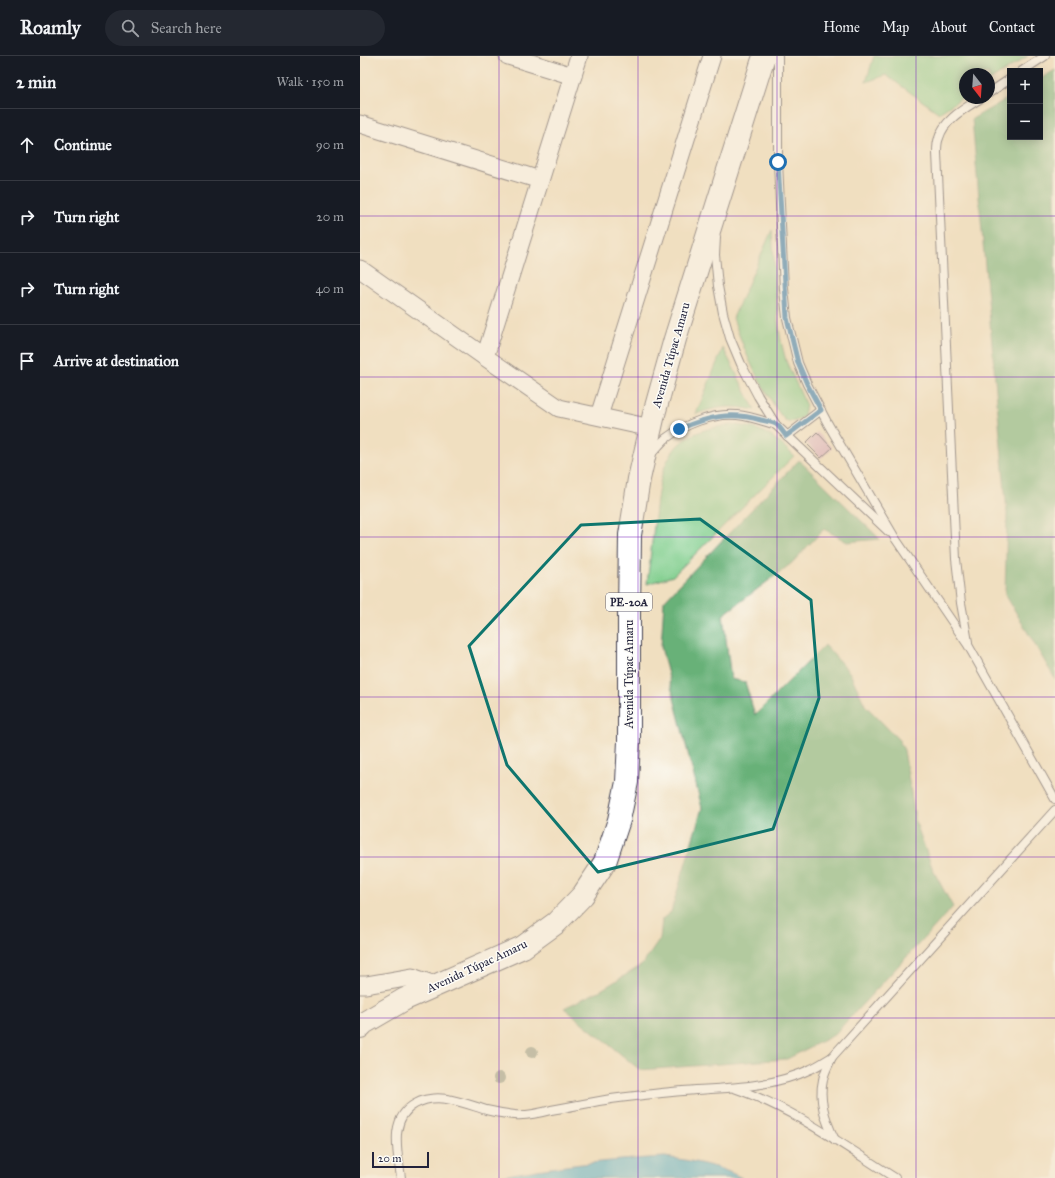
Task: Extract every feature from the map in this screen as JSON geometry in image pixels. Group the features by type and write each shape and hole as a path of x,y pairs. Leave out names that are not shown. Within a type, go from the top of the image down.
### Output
{"highway":[{"name":"Avenida Túpac Amaru","path":"360,1027 364,1023 405,999 523,947 556,923 582,895 605,862 619,820 627,782 629,741 630,535 642,464 675,339 764,56"}],"street":[{"path":"508,56 573,76"},
{"path":"485,357 579,56"},
{"path":"599,416 712,56"},
{"path":"360,124 540,180"},
{"path":"360,269 559,408 651,428"},
{"path":"360,985 412,977 435,985"}],"lane":[{"path":"778,56 778,162 787,318 798,363 821,410 895,538 968,645 1055,799"},
{"path":"1027,68 1045,56"},
{"path":"995,89 1007,81"},
{"path":"968,645 956,559 937,153 938,138 942,129 949,121 973,104"},
{"path":"716,206 715,255 718,286 723,313 730,338 741,364 758,396 776,424 786,436 895,538"},
{"path":"786,436 821,410"},
{"path":"642,464 664,440 679,429 699,421 719,416 737,415 776,424"},
{"path":"401,1178 396,1142 397,1129 400,1119 407,1110 416,1103 427,1099 438,1098 453,1100 488,1110 521,1115 609,1099 664,1092 733,1088 769,1082 811,1069 832,1057 1055,810"},
{"path":"832,1057 822,1080 822,1100 826,1120 835,1140"},
{"path":"733,1088 754,1095 776,1105 895,1178"}],"highlighted area":[{"path":"700,519 811,600 819,698 773,829 598,872 507,765 469,646 581,525"}],"green space":[{"path":"874,56 1028,56 1007,68 995,77 995,68 959,68 959,100 939,113 886,75 866,82"},
{"path":"1055,70 1055,679 1005,594 1007,514 972,119 1007,99 1007,140 1043,140 1043,77"},
{"path":"772,230 778,322 781,341 786,361 806,405 804,415 798,420 793,421 785,420 775,408 749,360 733,318"},
{"path":"723,348 755,410 739,407 725,407 696,414"},
{"path":"735,425 754,428 768,434 794,456 673,576 647,584 659,486 669,458 679,444 693,434 718,427"},
{"path":"799,460 880,539 847,542 824,529 792,563 723,615 731,679 745,682 755,715 825,645 850,673 865,705 899,740 904,750 916,823 933,870 953,907 834,1035 787,1059 640,1070 564,1008 601,990 642,965 660,939 662,919 671,912 702,808 661,647 664,601"}],"water":[{"path":"665,1157 714,1167 742,1178 491,1178 578,1164"}],"building":[{"path":"817,432 832,448 821,458 806,443"}],"route":[{"path":"679,429 699,421 719,416 737,415 776,424 786,436 821,410 798,363 787,318 784,288 778,162"}]}
